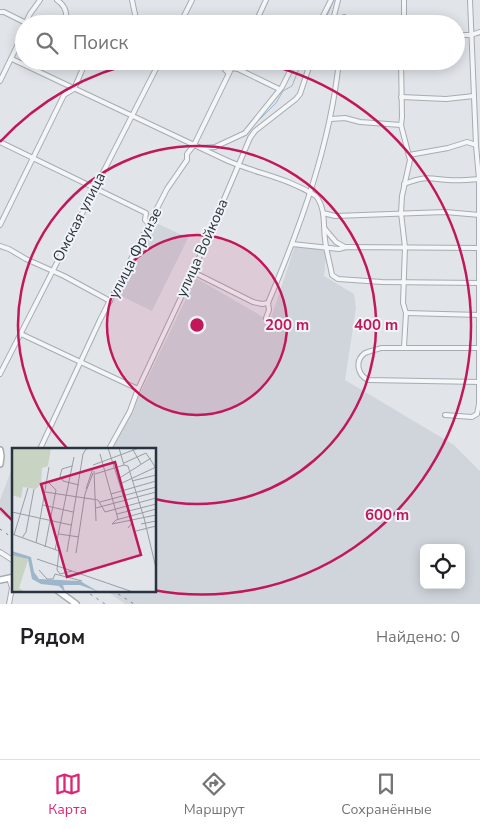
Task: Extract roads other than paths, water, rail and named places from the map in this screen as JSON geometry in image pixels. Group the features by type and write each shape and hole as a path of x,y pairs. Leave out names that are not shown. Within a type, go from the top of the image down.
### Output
{"street":[{"path":"30,15 40,0"},
{"path":"57,0 66,9 66,15"},
{"path":"132,0 135,15"},
{"path":"184,15 192,0"},
{"path":"258,15 266,0"},
{"path":"324,15 331,0"},
{"path":"334,15 338,0"},
{"path":"404,0 404,15"},
{"path":"446,415 472,417 477,414 479,404 479,179 470,0"},
{"path":"0,12 15,18"},
{"path":"465,35 480,32"},
{"path":"0,81 15,52"},
{"path":"35,70 237,166 277,177 316,196 323,213 332,275 338,279 479,283"},
{"path":"0,225 64,95 74,89 82,70"},
{"name":"Омская улица","path":"0,374 155,70"},
{"name":"улица Фрунзе","path":"40,448 148,224 167,189 187,160 187,154 194,145 230,70"},
{"path":"240,70 279,89"},
{"path":"202,148 215,147 245,133 282,87 290,70"},
{"name":"улица Войкова","path":"110,448 130,411 138,389 193,272 250,138 255,131 292,103 300,94 309,70"},
{"path":"266,318 269,310 268,303 308,202 321,160 331,119 338,70"},
{"path":"401,70 401,125 409,154 410,167 404,184 401,213 405,247 403,304 406,313 404,347"},
{"path":"401,98 446,99 474,96"},
{"path":"474,105 480,105"},
{"path":"331,119 345,118 360,122 401,125"},
{"path":"0,142 146,213 145,220 148,224"},
{"path":"409,154 434,151 467,142 476,145"},
{"path":"404,184 431,177 449,180 479,179"},
{"path":"323,213 335,216 445,212 479,215"},
{"path":"324,229 336,242 346,247"},
{"path":"292,244 339,249 346,247 480,248"},
{"path":"0,246 64,276 110,302"},
{"path":"193,272 252,302 268,303"},
{"path":"406,313 479,315"},
{"path":"21,334 138,389"},
{"path":"479,348 381,348 366,352 358,366 360,374 368,380 480,382"},
{"path":"0,450 0,464"},
{"path":"0,552 12,560"},
{"path":"0,580 11,578 11,600 8,604"},
{"path":"60,592 76,604"}],"waterway":[{"path":"327,15 334,0"},
{"path":"253,126 276,103 283,91 292,86 298,70"}],"railway":[{"path":"0,529 12,538"},
{"path":"87,592 105,604"},
{"path":"115,592 134,604"}]}
